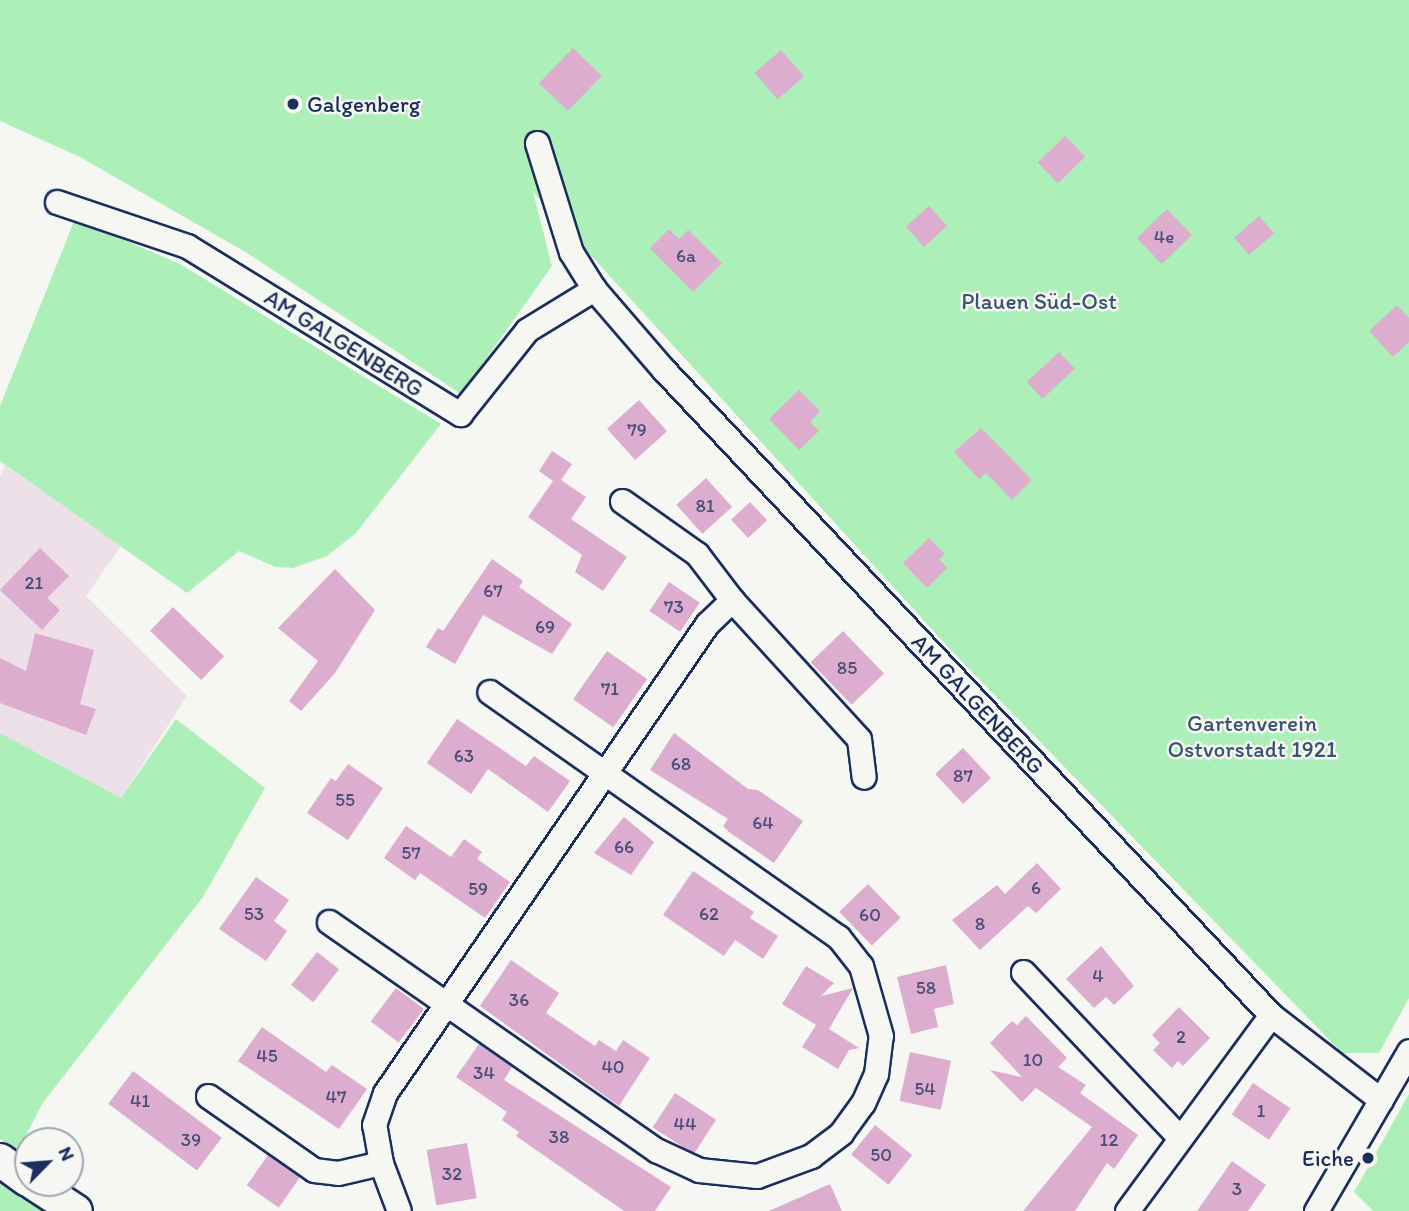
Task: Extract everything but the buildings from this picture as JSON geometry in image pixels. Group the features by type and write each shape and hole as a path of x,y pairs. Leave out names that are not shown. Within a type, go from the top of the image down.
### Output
{"street":[{"name":"AM GALGENBERG","path":"537,143 571,252 594,289 673,380 1271,1015 1381,1100"},
{"name":"AM GALGENBERG","path":"57,202 187,246 460,414 527,330 594,289"},
{"path":"622,501 697,554 732,600 859,739 864,777"},
{"path":"399,1211 381,1163 374,1125 386,1093 707,624 732,600"},
{"path":"329,922 656,1150 699,1170 757,1176 811,1156 841,1133 863,1102 876,1074 881,1036 861,966 820,923 606,771 489,692"},
{"path":"1023,972 1179,1137"},
{"path":"1127,1211 1271,1015"},
{"path":"1316,1211 1409,1051"},
{"path":"208,1096 314,1170 338,1173 381,1163"},
{"path":"54,1197 76,1211"}],"shaded area":[{"path":"5,465 121,546 86,596 187,696 121,798 0,733 0,477"}],"green space":[{"name":"Plauen Süd-Ost","path":"0,0 1409,0 1409,998 1379,1053 1342,1053 949,648 533,192 552,266 461,394 247,253 80,157 0,121"},
{"path":"75,219 180,264 441,424 356,533 327,556 293,568 276,567 239,551 187,593 0,461 0,406"},
{"path":"176,719 265,788 203,897 42,1104 30,1127 14,1127 14,1148 0,1139 0,733 121,798"},
{"path":"1409,1094 1409,1211 1373,1211 1354,1192"},
{"path":"0,1179 14,1189 14,1197 26,1197 47,1211 0,1211"}],"place":[{"name":"Galgenberg","path":"293,104"},
{"name":"Eiche","path":"1368,1158"}],"park label":[{"name":"Gartenverein Ostvorstadt 1921","path":"1252,736"}]}
